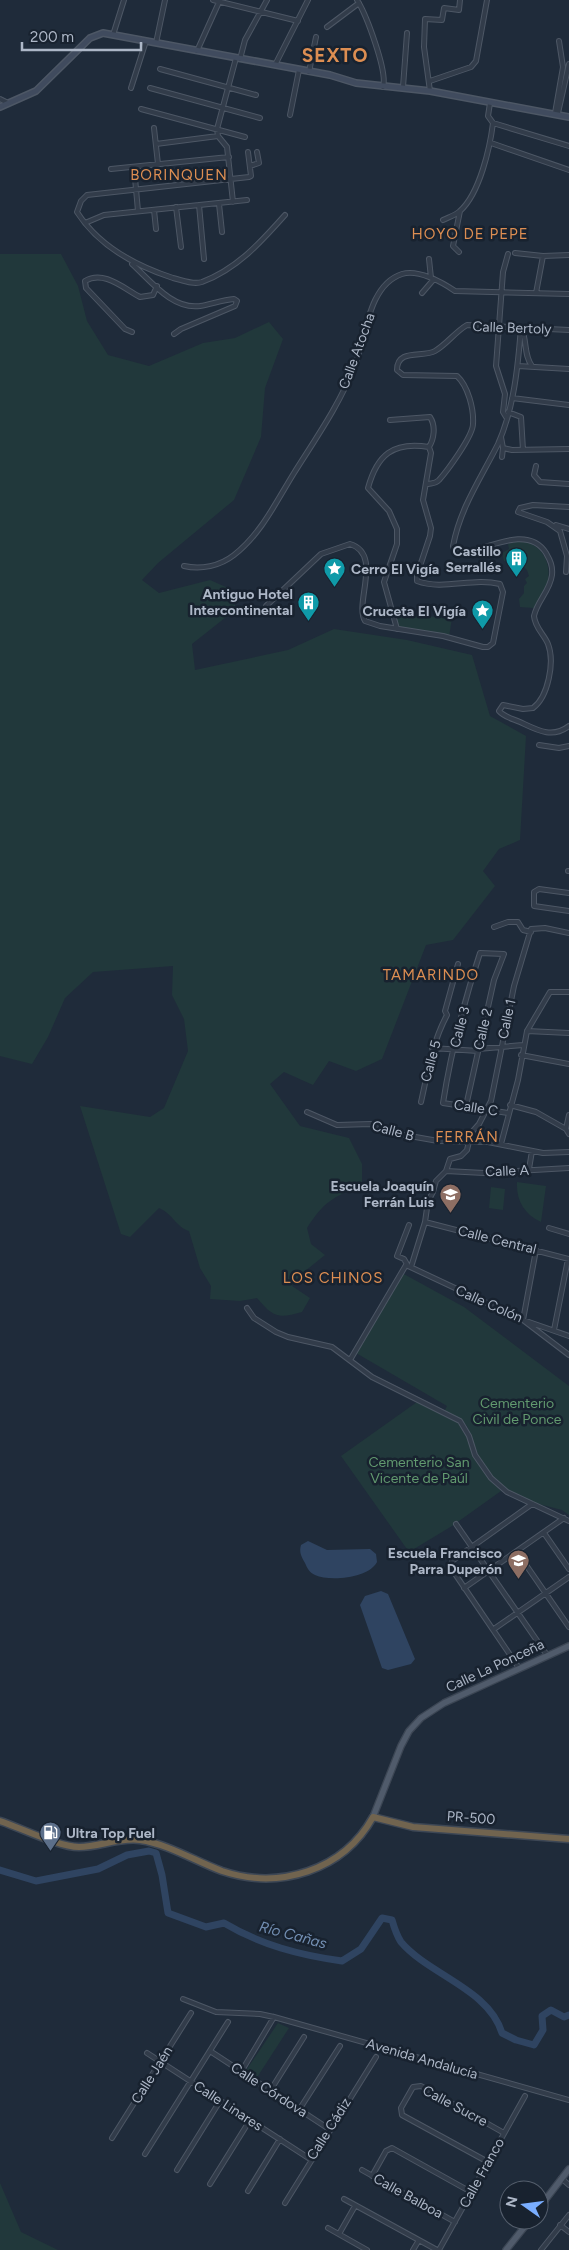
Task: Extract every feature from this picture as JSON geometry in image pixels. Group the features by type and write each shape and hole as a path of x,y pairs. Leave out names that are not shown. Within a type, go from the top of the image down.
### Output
{"highway":[{"path":"0,1821 61,1844 79,1847 139,1840 233,1874 257,1878 272,1878 299,1875 331,1862 355,1842 373,1817"},
{"name":"PR-500","path":"373,1817 413,1827 569,1839"}],"main road":[{"name":"Calle La Ponceña","path":"373,1817 394,1761 409,1732 421,1718 431,1710 569,1646"},
{"path":"549,2194 569,2169"},
{"path":"506,2250 522,2230"}],"street":[{"path":"113,35 124,0"},
{"path":"156,43 165,0"},
{"path":"213,0 298,21"},
{"path":"233,202 229,157 227,148 218,136 217,129 238,58 245,40 267,0"},
{"path":"275,66 308,0"},
{"path":"430,91 424,47 425,19 442,20 444,8 459,10 460,0"},
{"path":"430,81 471,67 476,61 486,0"},
{"path":"197,50 220,1"},
{"path":"326,27 358,1 379,60 384,81 383,87"},
{"path":"0,107 36,91 94,35 103,33 309,72 356,84 430,91 490,103 557,113 569,117"},
{"path":"403,88 408,33"},
{"path":"309,72 316,37"},
{"path":"131,88 146,41"},
{"path":"557,113 563,66 558,41"},
{"path":"557,113 569,64"},
{"path":"160,69 256,95"},
{"path":"290,115 299,70"},
{"path":"150,88 260,118"},
{"path":"0,99 8,104"},
{"path":"490,103 488,116 493,123 569,146"},
{"path":"141,109 246,137"},
{"path":"459,252 453,246 460,211 478,181 491,144 493,123"},
{"path":"154,128 158,164"},
{"path":"156,144 218,136"},
{"path":"491,144 569,170"},
{"path":"174,334 181,329 235,306 237,301 234,299 221,300 199,306 185,306 171,299 129,260 85,224 77,212 81,201 87,195 249,177 248,152"},
{"path":"250,166 259,164 257,152"},
{"path":"111,169 229,157"},
{"path":"134,167 138,211"},
{"path":"85,224 104,215 247,200"},
{"path":"219,204 222,232"},
{"path":"199,205 204,259"},
{"path":"176,207 181,247"},
{"path":"154,210 156,229"},
{"path":"443,220 460,211"},
{"path":"129,260 186,282 200,283 219,274 254,251 285,215"},
{"path":"515,253 543,256 569,255"},
{"path":"506,417 503,412 506,394 496,366 503,267 508,254"},
{"path":"536,293 543,256"},
{"path":"422,293 433,279 430,259"},
{"name":"Calle Atocha","path":"184,566 209,567 232,556 255,536 338,403 355,364 370,313 379,294 402,274 410,273 433,279 455,291 569,294"},
{"path":"132,332 125,329 86,288 86,281 93,276 104,277 140,297 152,294 157,286"},
{"name":"Calle Bertoly","path":"428,484 439,480 470,435 474,424 470,403 463,381 457,376 403,375 397,370 400,360 406,355 437,350 467,325 569,330"},
{"path":"521,327 518,366 508,412 500,437 468,499 453,548 455,552 461,554 521,538 535,542 547,554 552,564 552,575 547,593 534,616 535,624 550,648 550,664 546,684 540,701 532,708 523,710 503,705 500,711 508,717 543,732 557,732 569,726"},
{"path":"521,327 526,343 528,360 532,366"},
{"path":"518,366 569,368"},
{"path":"512,398 569,405"},
{"path":"508,412 522,417 523,450"},
{"path":"264,611 266,606 321,554 350,544 360,550 364,559 366,585 362,613 364,620 376,625 488,647 493,643 504,592 500,584 485,580 445,585 417,581 416,575 431,528 423,500 428,484 431,453 429,447 432,441 433,422 430,417 390,420"},
{"path":"500,437 504,448"},
{"path":"502,457 504,448 509,442"},
{"path":"397,629 384,582 397,544 397,529 389,512 368,488 380,459 386,453 419,446 429,447"},
{"path":"504,448 523,450 569,449"},
{"path":"536,466 534,476 540,482 569,484"},
{"path":"569,507 533,505 518,510 521,514 569,529"},
{"path":"551,524 560,531 563,538 567,556 566,572"},
{"path":"539,745 559,748 569,746"},
{"path":"569,892 538,889 534,892 534,906 569,911"},
{"path":"494,927 508,922 518,922 523,930 569,933"},
{"name":"Calle 1","path":"446,1171 450,1158 464,1154 472,1132 479,1124 491,1101 514,986 532,930"},
{"name":"Calle 3","path":"443,1103 462,1014 480,953 504,954"},
{"name":"Calle 2","path":"466,1106 494,980 504,954"},
{"name":"Calle 5","path":"421,1102 432,1048 447,1015 445,1011 458,964"},
{"path":"501,1144 518,1080 527,1031 550,992 569,992"},
{"path":"527,1031 569,1033"},
{"path":"432,1048 478,1050 523,1045"},
{"path":"521,1056 569,1064"},
{"name":"Calle C","path":"443,1103 508,1113"},
{"name":"Calle C","path":"510,1105 536,1112 566,1129 569,1134"},
{"name":"Calle B","path":"307,1112 337,1125 371,1124 393,1133 421,1139 501,1144 544,1153 569,1152"},
{"path":"566,1129 569,1115"},
{"path":"529,1169 532,1151"},
{"name":"Calle A","path":"446,1171 484,1172 569,1168"},
{"path":"410,1266 425,1222 428,1201 434,1192 436,1181 446,1171"},
{"name":"Calle Central","path":"425,1222 568,1259"},
{"path":"408,1225 397,1256 404,1259 410,1266"},
{"path":"549,1228 569,1234"},
{"path":"536,1250 523,1320 569,1355"},
{"path":"554,1330 568,1259"},
{"path":"350,1360 404,1267 410,1266"},
{"name":"Calle Colón","path":"410,1266 523,1320 569,1336"},
{"path":"247,1308 254,1318 276,1332 288,1337 328,1345 372,1376 460,1421 469,1436 475,1455 491,1478 507,1492 569,1521"},
{"path":"520,1668 451,1568 452,1561 532,1504"},
{"path":"464,1588 564,1518"},
{"path":"456,1524 547,1655"},
{"path":"544,1533 569,1569"},
{"path":"517,1552 569,1627"},
{"path":"494,1629 569,1577"},
{"name":"Avenida Andalucía","path":"183,1999 216,2012 260,2014 569,2100"},
{"name":"Calle Jaén","path":"112,2138 191,2013"},
{"path":"241,2072 274,2018"},
{"path":"145,2154 228,2022"},
{"path":"270,2090 304,2037"},
{"path":"299,2110 340,2046"},
{"name":"Calle Córdova","path":"210,2051 329,2129"},
{"name":"Calle Linares","path":"147,2053 310,2159"},
{"name":"Calle Cádiz","path":"285,2203 310,2159 376,2057"},
{"name":"Calle Sucre","path":"488,2162 402,2115 401,2108 413,2087 421,2086 504,2133"},
{"name":"Calle Franco","path":"438,2250 525,2096"},
{"path":"177,2170 220,2101"},
{"path":"210,2184 250,2120"},
{"path":"248,2192 280,2139"},
{"path":"372,2176 386,2151 392,2148 471,2192"},
{"name":"Calle Balboa","path":"362,2170 455,2222"},
{"path":"561,2178 569,2185"},
{"path":"344,2199 438,2250"},
{"path":"339,2234 355,2206"},
{"path":"541,2250 569,2215"},
{"path":"560,2225 569,2232"},
{"path":"328,2228 367,2250"},
{"path":"413,2250 419,2240"}],"green space":[{"path":"0,254 61,254 78,286 87,321 108,355 149,366 203,343 235,338 269,322 283,339 265,388 261,437 234,500 158,563 142,580 159,593 210,580 235,591 235,610 192,644 195,670 288,650 334,629 407,640 472,655 490,716 526,736 520,840 499,849 483,871 495,886 453,940 426,945 382,1059 356,1071 329,1061 313,1085 284,1072 270,1084 300,1126 349,1138 362,1164 362,1186 343,1193 330,1201 318,1212 307,1228 311,1244 325,1255 299,1276 292,1286 310,1298 302,1312 281,1316 276,1315 267,1309 257,1298 240,1301 210,1299 211,1286 200,1268 189,1231 181,1227 159,1208 130,1237 121,1234 80,1106 150,1117 164,1108 188,1051 184,1019 172,995 173,966 93,972 65,998 48,1037 32,1064 0,1056"},
{"path":"519,541 527,542 540,551 549,572 546,588 534,608 520,607 519,599 524,593 524,586 527,583 525,579 529,576 527,570 518,561 514,564 504,561 502,553 509,549 508,544"},
{"path":"394,614 452,618 449,637 398,628"},
{"path":"517,1182 546,1186 541,1222 530,1215 522,1206 518,1195"},
{"path":"491,1187 505,1189 503,1210 489,1208"},
{"name":"Cementerio Civil de Ponce","path":"402,1273 464,1307 569,1386 569,1515 562,1510 535,1503 508,1490 495,1479 479,1457 467,1426 462,1421 444,1412 447,1406 356,1353"},
{"name":"Cementerio San Vicente de Paúl","path":"417,1402 460,1423 468,1436 472,1454 489,1479 501,1491 452,1526 409,1552 341,1456"},
{"path":"278,2023 289,2028 256,2079 245,2072"},
{"path":"0,2183 21,2232 58,2250 0,2250"}],"water":[{"path":"308,1541 327,1550 370,1549 376,1554 377,1562 366,1572 349,1577 330,1578 315,1575 310,1572 301,1556 301,1545"},
{"path":"381,1591 388,1594 415,1659 411,1664 388,1670 382,1668 360,1605 365,1596"}],"waterway":[{"name":"Río Cañas","path":"0,1870 36,1881 98,1869 127,1855 149,1851 156,1853 162,1875 168,1913 206,1927 224,1923 238,1931 281,1948 311,1956 342,1961 361,1949 382,1918 392,1920 401,1942 413,1954 457,1983 485,2005 495,2018 502,2033 516,2040 534,2045 543,2030 542,2016 551,2010 564,2017 569,2015"}],"place":[{"name":"Castillo Serrallés","path":"517,578"},
{"name":"Cerro El Vigía","path":"335,588"},
{"name":"Antiguo Hotel Intercontinental","path":"309,621"},
{"name":"Cruceta El Vigía","path":"482,630"},
{"name":"Escuela Joaquín Ferrán Luis","path":"450,1213"},
{"name":"Escuela Francisco Parra Duperón","path":"518,1580"},
{"name":"Ultra Top Fuel","path":"50,1852"}],"district":[{"name":"SEXTO","path":"335,55"},
{"name":"BORINQUEN","path":"179,175"},
{"name":"HOYO DE PEPE","path":"470,234"},
{"name":"TAMARINDO","path":"431,975"},
{"name":"FERRÁN","path":"467,1137"},
{"name":"LOS CHINOS","path":"333,1278"}]}
